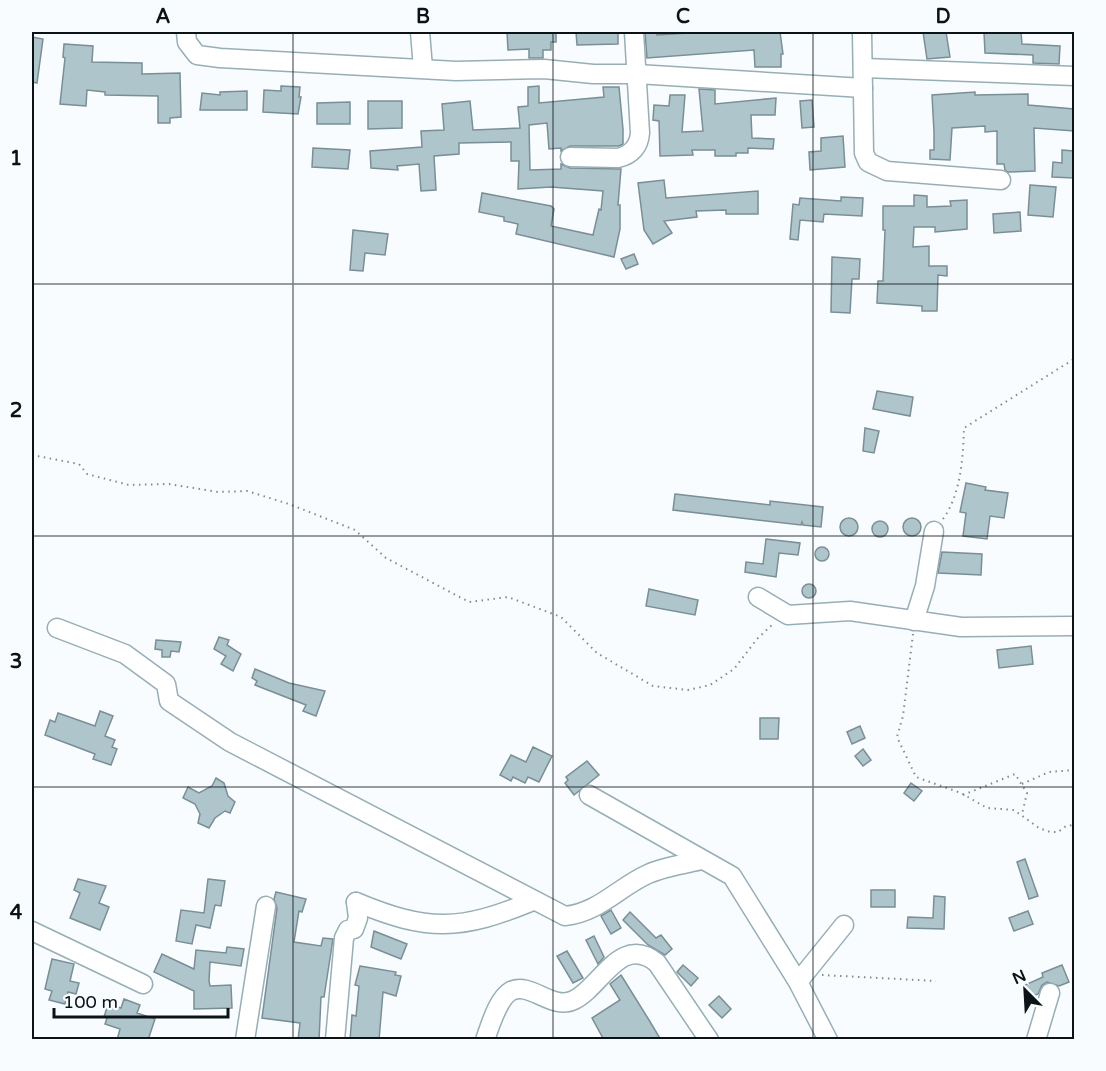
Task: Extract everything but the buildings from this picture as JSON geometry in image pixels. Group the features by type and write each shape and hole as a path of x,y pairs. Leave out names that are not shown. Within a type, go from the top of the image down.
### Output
{"street":[{"path":"186,32 187,42 197,55 219,58 423,69 489,71 526,69 593,74 638,74 863,88"},
{"path":"420,32 423,69"},
{"path":"570,157 618,158 625,156 636,147 640,132 634,32"},
{"path":"862,32 864,153 874,167 887,171 1001,180"},
{"path":"864,68 1074,76"},
{"path":"914,621 926,586 934,531"},
{"path":"758,597 788,615 863,612 961,627 1074,626"},
{"path":"57,628 125,654 166,684 169,701 230,742 565,916 577,915 604,902 647,874 702,860"},
{"path":"589,795 732,876 803,977 828,1040"},
{"path":"334,1040 344,938 348,930 354,929 358,918 356,902 406,921 453,925 491,916 534,901"},
{"path":"245,1040 266,906"},
{"path":"803,977 844,925"},
{"path":"32,931 143,984"},
{"path":"485,1040 505,996 511,991 521,988 551,1001 573,1000 622,959 638,952 647,954 657,963 709,1040"},
{"path":"1036,1040 1050,993"}],"path":[{"path":"934,531 948,512 956,491 963,457 964,428 1074,359"},
{"path":"32,455 79,464 87,474 129,485 169,484 218,492 247,491 288,504 355,530 386,558 469,602 508,597 561,617 597,653 653,687 688,690 711,685 734,669 757,639 782,616 800,613"},
{"path":"914,621 905,704 897,737 916,777 963,795 987,808 1014,810 1039,828 1058,832 1066,826 1074,825"},
{"path":"1023,784 1049,772 1074,770"},
{"path":"963,795 1015,774 1027,793 1022,814"},
{"path":"803,977 936,981"}]}
